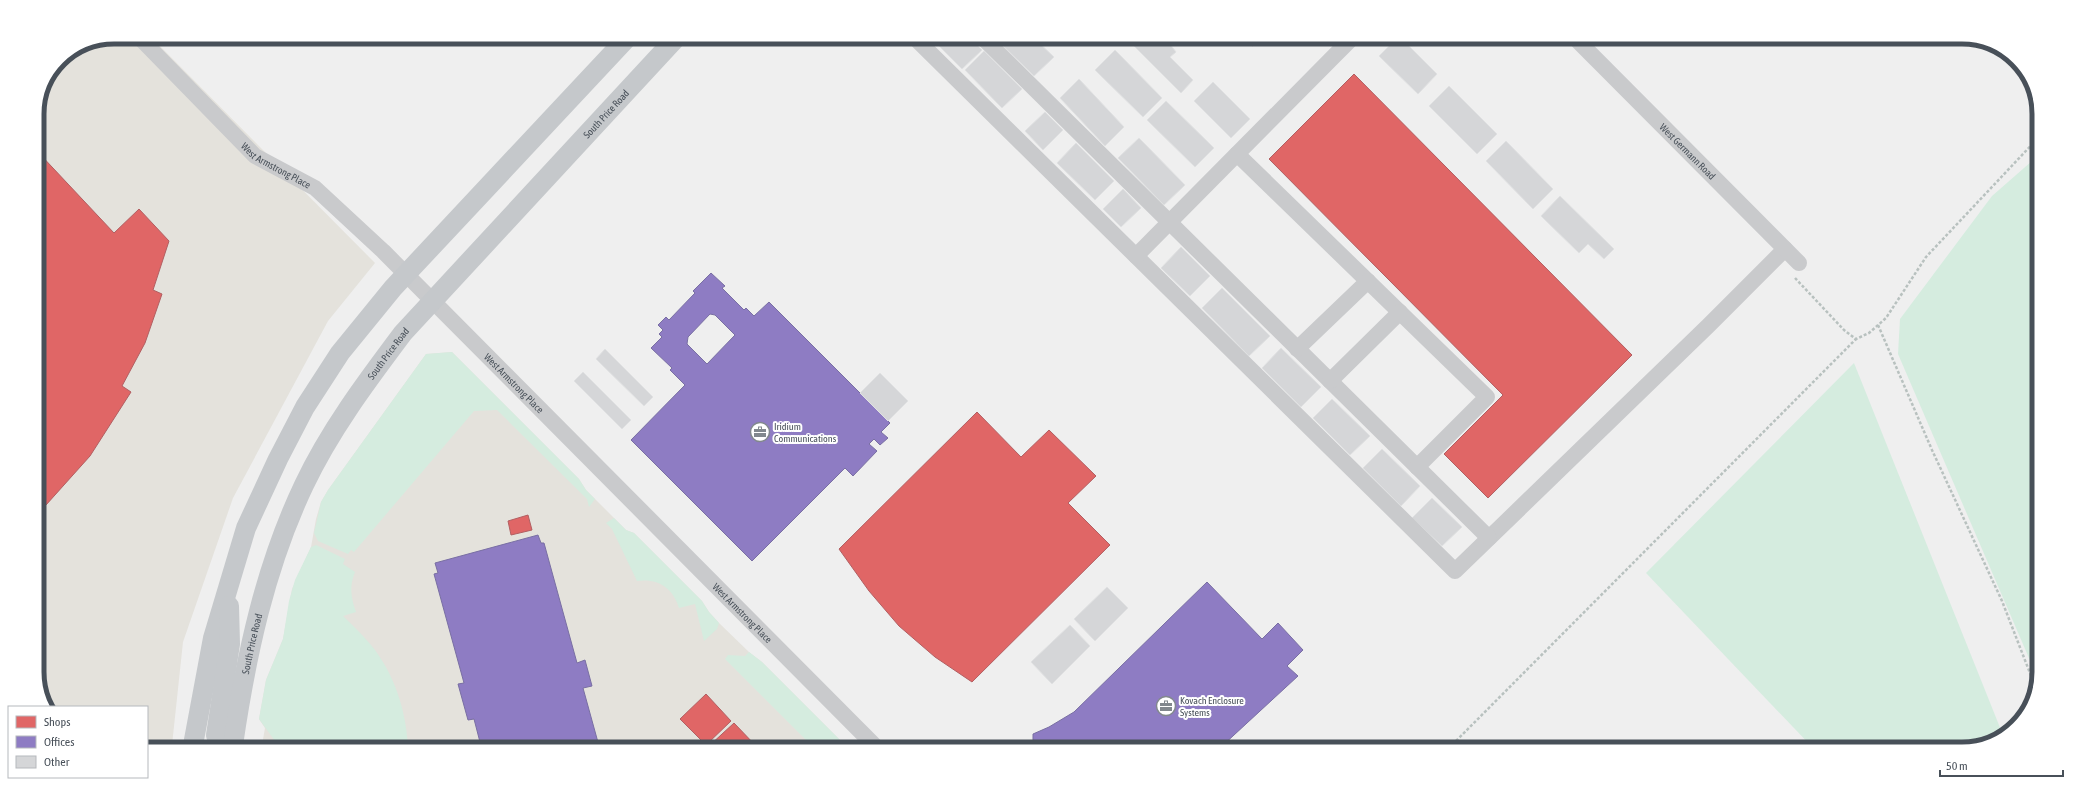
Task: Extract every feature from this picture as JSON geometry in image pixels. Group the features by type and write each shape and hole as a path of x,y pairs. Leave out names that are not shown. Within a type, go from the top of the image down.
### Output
{"main road":[{"path":"193,742 213,638 246,528 305,407 340,353 382,301 621,44"},
{"name":"South Price Road","path":"233,742 241,688 256,617 278,547 304,485 337,426 370,377 403,333 670,44"},
{"path":"219,742 216,735 230,644 228,584"}],"street":[{"name":"West Armstrong Place","path":"146,44 254,156 315,188 407,275 871,742"},
{"path":"921,44 1455,571 1708,326 1792,256"},
{"path":"989,44 1489,538"},
{"path":"1136,256 1346,44"},
{"name":"West Germann Road","path":"1580,44 1792,256"},
{"path":"1237,154 1487,397 1417,467"},
{"path":"1297,349 1368,281"},
{"path":"1330,381 1400,312"}],"path":[{"path":"1454,742 1856,339 1869,333 1886,318 1926,257 2032,144"},
{"path":"1792,256 1789,262 1793,276 1844,330 1856,339"},
{"path":"1878,325 1932,450 2002,601 2031,677"}],"shaded area":[{"path":"158,44 375,263 328,321 233,498 183,642 172,742 148,742 148,706 53,706 51,703 45,686 44,677 45,100 49,87 64,64 87,49 100,45"},
{"path":"452,352 579,479 586,490 626,530 634,533 702,601 719,623 749,652 762,662 842,742 263,742 265,728 259,719 266,680 283,639 292,589 311,547 321,502 328,490 426,354"}],"green space":[{"path":"2032,161 2032,665 1898,354 1900,319 1992,196"},
{"path":"452,352 579,479 586,490 595,499 589,507 587,499 497,410 474,411 354,552 351,550 348,554 318,541 314,533 321,502 328,490 426,354"},
{"path":"1854,363 2001,730 1985,738 1962,742 1807,742 1646,573"},
{"path":"614,518 626,530 634,533 702,601 719,623 717,629 704,641 695,604 679,608 673,595 664,586 652,581 637,581 612,529 606,523"},
{"path":"316,545 345,559 343,564 355,572 351,592 356,612 343,616 368,641 386,668 397,692 405,719 408,742 278,742 275,741 259,719 266,680 283,639 289,601 295,580 311,547"},
{"path":"749,652 762,662 842,742 808,742 725,659 728,655 745,656"}],"building: Shops":[{"path":"1354,74 1632,355 1488,498 1444,454 1503,395 1269,159"},
{"path":"44,158 114,233 139,209 169,241 153,290 162,294 145,343 122,386 131,392 90,456 46,505 44,503"},
{"path":"977,412 1021,457 1049,430 1096,476 1068,503 1110,545 972,682 935,657 899,626 869,591 839,549"},
{"path":"528,515 532,530 511,535 508,521"},
{"path":"706,694 731,721 709,742 703,742 680,719"},
{"path":"734,723 752,742 713,742"}],"building: Offices":[{"path":"711,273 725,286 722,288 744,310 746,308 754,316 769,302 890,423 881,432 888,438 880,445 874,439 869,444 877,451 853,476 845,468 752,561 631,440 685,385 670,370 672,368 651,348 662,337 659,334 663,330 658,325 666,317 669,320 695,293 693,291","holes":["710,314 715,315 735,335 707,364 687,344 688,337"]},
{"path":"538,535 541,543 544,543 577,663 585,660 592,686 583,688 598,742 480,742 474,719 468,720 458,684 464,683 434,574 438,573 435,563"},
{"path":"1207,582 1262,639 1278,623 1303,650 1287,666 1298,676 1226,742 1033,742 1033,734 1049,727 1074,712"}],"building: Other":[{"path":"937,44 976,44 982,50 962,69"},
{"path":"1001,44 1040,44 1054,57 1034,76"},
{"path":"1132,44 1170,44 1176,52 1170,57 1193,80 1181,93"},
{"path":"1391,44 1407,44 1437,74 1418,94 1379,56"},
{"path":"1115,50 1162,98 1143,117 1095,70"},
{"path":"984,51 1022,89 1002,108 965,70"},
{"path":"1079,79 1124,127 1105,146 1060,98"},
{"path":"1213,82 1250,119 1231,138 1194,101"},
{"path":"1449,86 1497,134 1477,154 1429,106"},
{"path":"1166,101 1214,148 1195,167 1147,120"},
{"path":"1045,112 1063,130 1043,150 1025,131"},
{"path":"1139,138 1185,185 1164,205 1118,158"},
{"path":"1506,141 1553,189 1533,209 1486,161"},
{"path":"1076,143 1114,181 1095,200 1057,163"},
{"path":"1123,189 1141,208 1121,227 1103,209"},
{"path":"1560,196 1614,249 1604,259 1588,244 1579,253 1541,216"},
{"path":"1181,247 1210,276 1190,296 1161,268"},
{"path":"1222,288 1270,336 1249,356 1202,308"},
{"path":"1281,348 1321,387 1301,407 1262,368"},
{"path":"605,349 653,397 644,406 596,359"},
{"path":"583,372 631,420 622,429 574,381"},
{"path":"880,373 908,401 888,421 860,393"},
{"path":"1332,399 1370,436 1350,455 1313,418"},
{"path":"1382,449 1420,486 1401,506 1363,468"},
{"path":"1432,498 1462,527 1442,546 1412,518"},
{"path":"1107,587 1128,608 1095,641 1074,619"},
{"path":"1070,625 1090,646 1052,684 1031,662"}],"place":[{"name":"Iridium Communications","path":"760,432"},
{"name":"Kovach Enclosure Systems","path":"1166,706"}]}
